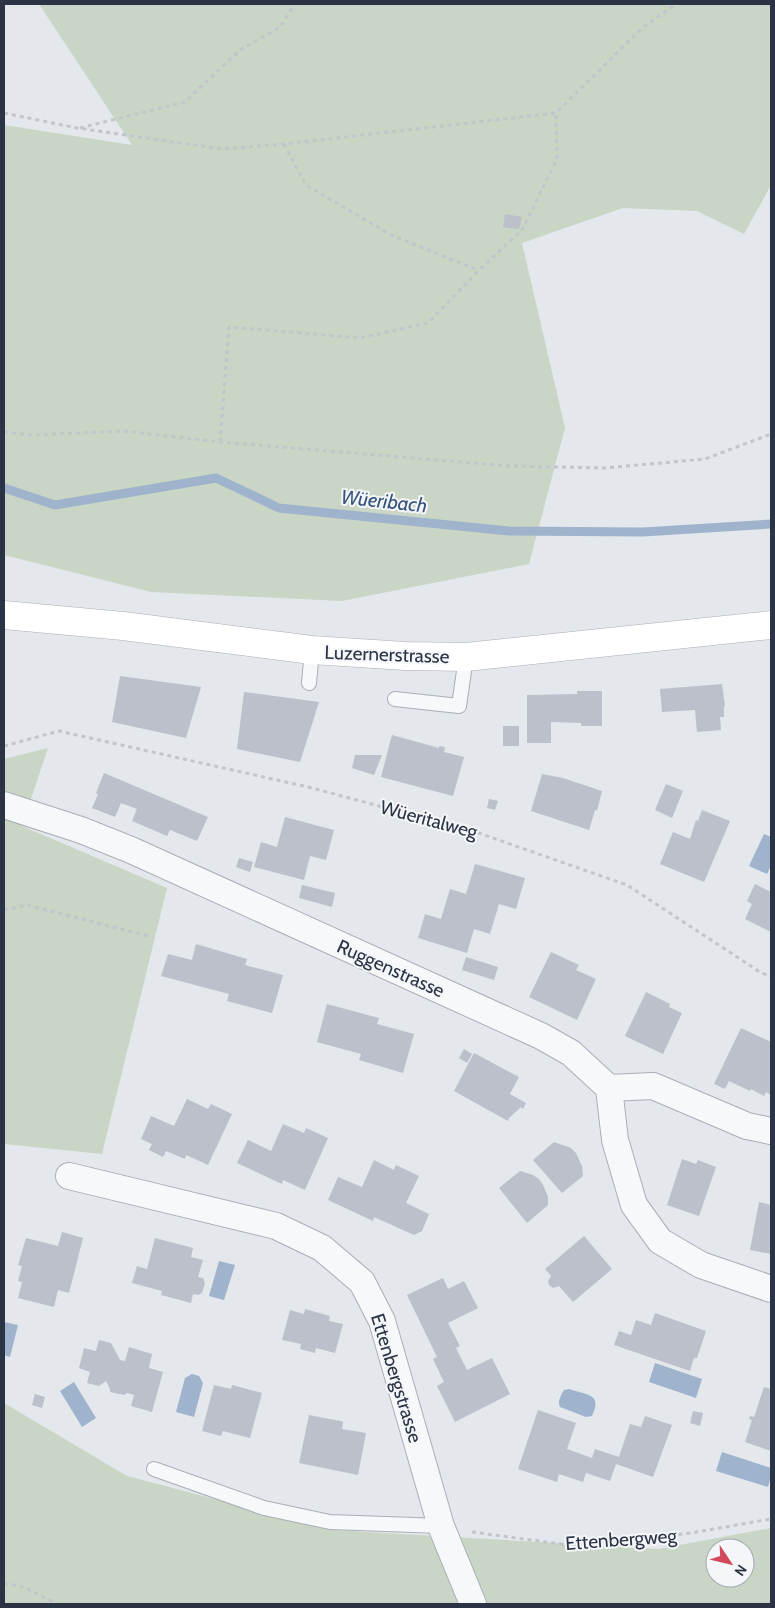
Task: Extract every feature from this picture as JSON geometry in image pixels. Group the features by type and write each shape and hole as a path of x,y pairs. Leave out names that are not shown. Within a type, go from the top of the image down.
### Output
{"main road":[{"name":"Luzernerstrasse","path":"4,615 123,626 312,650 405,656 466,657 771,625"}],"street":[{"name":"Ruggenstrasse","path":"4,805 81,830 131,850 540,1036 572,1053 610,1088"},
{"path":"771,1131 746,1126 653,1086 610,1088 616,1140 634,1205 660,1241 701,1265 771,1289"},
{"name":"Ettenbergstrasse","path":"69,1176 276,1226 322,1248 362,1282 382,1320 441,1526 473,1604"}],"lane":[{"path":"309,683 312,650"},
{"path":"395,699 459,706 466,657"},
{"path":"154,1469 264,1508 330,1522 441,1526"}],"path":[{"path":"77,128 185,102 240,50 280,27 295,4"},
{"path":"4,113 77,128 222,149 284,144 556,112 642,28 676,4"},
{"path":"220,442 229,327 360,338 428,322 478,270 522,230 557,159 556,112"},
{"path":"284,144 306,185 392,236 478,270"},
{"path":"4,432 30,435 124,431 220,442 510,466 604,468 705,460 771,434"},
{"name":"Wüeritalweg","path":"4,746 59,731 308,787 473,831 627,886 760,972 771,977"},
{"path":"4,910 27,905 148,936"},
{"name":"Ettenbergweg","path":"441,1526 462,1531 576,1546 691,1534 771,1520"},
{"path":"4,1583 24,1588 57,1604"}],"green space":[{"path":"39,4 771,4 771,185 744,234 697,211 623,208 522,243 565,428 529,564 342,601 151,592 4,555 4,125 132,145"},
{"path":"48,748 22,826 167,888 102,1154 4,1144 4,759"},
{"path":"4,1403 127,1476 332,1530 658,1549 705,1540 705,1588 755,1588 755,1538 717,1538 771,1528 771,1604 4,1604"}],"water":[{"path":"764,834 771,837 771,866 767,874 749,866"},
{"path":"219,1261 235,1265 224,1300 209,1296"},
{"path":"4,1322 18,1325 10,1357 4,1355"},
{"path":"655,1363 702,1379 696,1398 649,1382"},
{"path":"192,1374 199,1376 203,1383 194,1417 176,1412 185,1378"},
{"path":"74,1382 96,1418 82,1427 60,1391"},
{"path":"569,1389 587,1394 594,1399 595,1408 592,1416 586,1417 560,1407 559,1401 564,1390"},
{"path":"722,1452 771,1468 768,1487 716,1471"}],"building":[{"path":"505,214 522,217 519,229 503,227"},
{"path":"120,676 201,687 186,738 112,722"},
{"path":"722,684 725,706 724,717 720,717 721,730 697,732 695,710 662,712 660,689"},
{"path":"577,691 602,691 602,726 581,726 581,723 551,722 551,743 527,743 527,695 577,694"},
{"path":"244,692 319,702 300,762 237,749"},
{"path":"503,726 519,726 519,746 503,746"},
{"path":"392,735 439,748 439,746 445,747 444,752 464,757 453,796 381,777"},
{"path":"355,755 382,755 374,775 352,768"},
{"path":"104,773 208,817 197,841 170,830 167,836 132,821 137,809 121,803 115,817 92,808"},
{"path":"542,774 563,778 602,791 597,811 595,810 589,830 531,811"},
{"path":"666,784 683,791 672,818 655,810"},
{"path":"489,799 498,801 495,810 487,808"},
{"path":"702,810 730,821 704,882 660,864 673,832 690,839 696,820 698,821"},
{"path":"285,817 334,830 326,860 310,856 304,880 254,867 261,842 277,847"},
{"path":"239,858 253,862 250,872 236,867"},
{"path":"475,864 525,878 516,909 499,904 490,934 474,929 467,953 418,938 425,914 441,919 450,889 466,894"},
{"path":"755,884 771,892 771,932 745,919 752,904 747,901"},
{"path":"302,885 335,893 332,907 299,898"},
{"path":"196,944 247,959 245,965 283,975 272,1013 227,1001 229,994 161,976 168,954 192,960"},
{"path":"551,952 579,965 576,970 596,979 577,1020 529,997"},
{"path":"466,957 498,967 494,980 462,970"},
{"path":"646,992 670,1004 669,1007 682,1013 663,1054 625,1036"},
{"path":"327,1004 379,1018 377,1024 414,1034 403,1073 359,1060 361,1054 317,1042"},
{"path":"741,1028 771,1042 771,1095 766,1092 764,1096 729,1081 725,1089 714,1084"},
{"path":"464,1049 472,1054 467,1063 459,1058"},
{"path":"474,1053 519,1077 510,1094 526,1103 523,1109 521,1107 508,1121 454,1091"},
{"path":"187,1099 208,1109 211,1104 232,1114 208,1165 186,1155 185,1159 166,1151 163,1157 149,1150 152,1144 141,1139 151,1116 174,1126"},
{"path":"283,1124 304,1133 306,1128 328,1138 305,1190 283,1180 282,1184 237,1163 248,1140 271,1151"},
{"path":"554,1142 571,1148 576,1153 582,1166 583,1176 562,1193 533,1160"},
{"path":"682,1159 696,1164 698,1160 716,1167 699,1216 667,1205"},
{"path":"374,1160 394,1170 396,1165 419,1176 406,1203 429,1214 422,1231 414,1235 374,1217 373,1221 328,1200 338,1177 362,1187"},
{"path":"520,1171 539,1179 548,1197 548,1205 527,1223 499,1188"},
{"path":"759,1202 771,1205 771,1254 750,1250"},
{"path":"62,1232 83,1238 69,1293 58,1290 54,1307 18,1298 22,1282 18,1281 22,1266 18,1265 26,1238 58,1246"},
{"path":"584,1236 612,1269 573,1302 559,1286 553,1288 549,1285 548,1281 551,1276 545,1269"},
{"path":"155,1238 193,1248 191,1257 203,1260 198,1277 203,1278 205,1283 202,1293 198,1295 193,1294 191,1303 161,1295 162,1291 132,1283 137,1266 147,1269"},
{"path":"443,1278 448,1289 464,1281 478,1308 448,1323 460,1346 456,1348 467,1370 492,1358 510,1394 455,1422 437,1386 444,1382 433,1359 437,1357 407,1295"},
{"path":"305,1309 330,1316 329,1321 343,1324 335,1353 316,1348 315,1353 300,1349 301,1344 282,1340 290,1310 304,1314"},
{"path":"655,1313 706,1331 697,1358 694,1358 690,1371 614,1345 619,1331 631,1335 636,1320 651,1325"},
{"path":"99,1340 111,1343 120,1360 125,1361 129,1347 152,1354 149,1368 163,1372 152,1412 131,1406 134,1395 110,1392 106,1381 99,1386 87,1383 90,1372 79,1368 84,1348 96,1351"},
{"path":"214,1385 231,1389 232,1385 262,1393 250,1438 223,1431 221,1436 202,1431"},
{"path":"764,1387 771,1389 771,1451 745,1442 752,1420 749,1419 750,1416 754,1417"},
{"path":"35,1394 45,1397 42,1408 32,1405"},
{"path":"538,1410 576,1423 567,1449 592,1458 595,1449 619,1457 630,1424 641,1427 645,1416 672,1425 653,1477 616,1464 610,1481 586,1473 583,1482 559,1474 557,1482 518,1469"},
{"path":"693,1411 703,1413 700,1426 690,1423"},
{"path":"309,1415 340,1421 343,1422 342,1429 366,1433 358,1475 299,1463"}],"waterway":[{"name":"Wüeribach","path":"4,488 55,505 216,478 279,508 509,531 643,532 771,524"}]}
